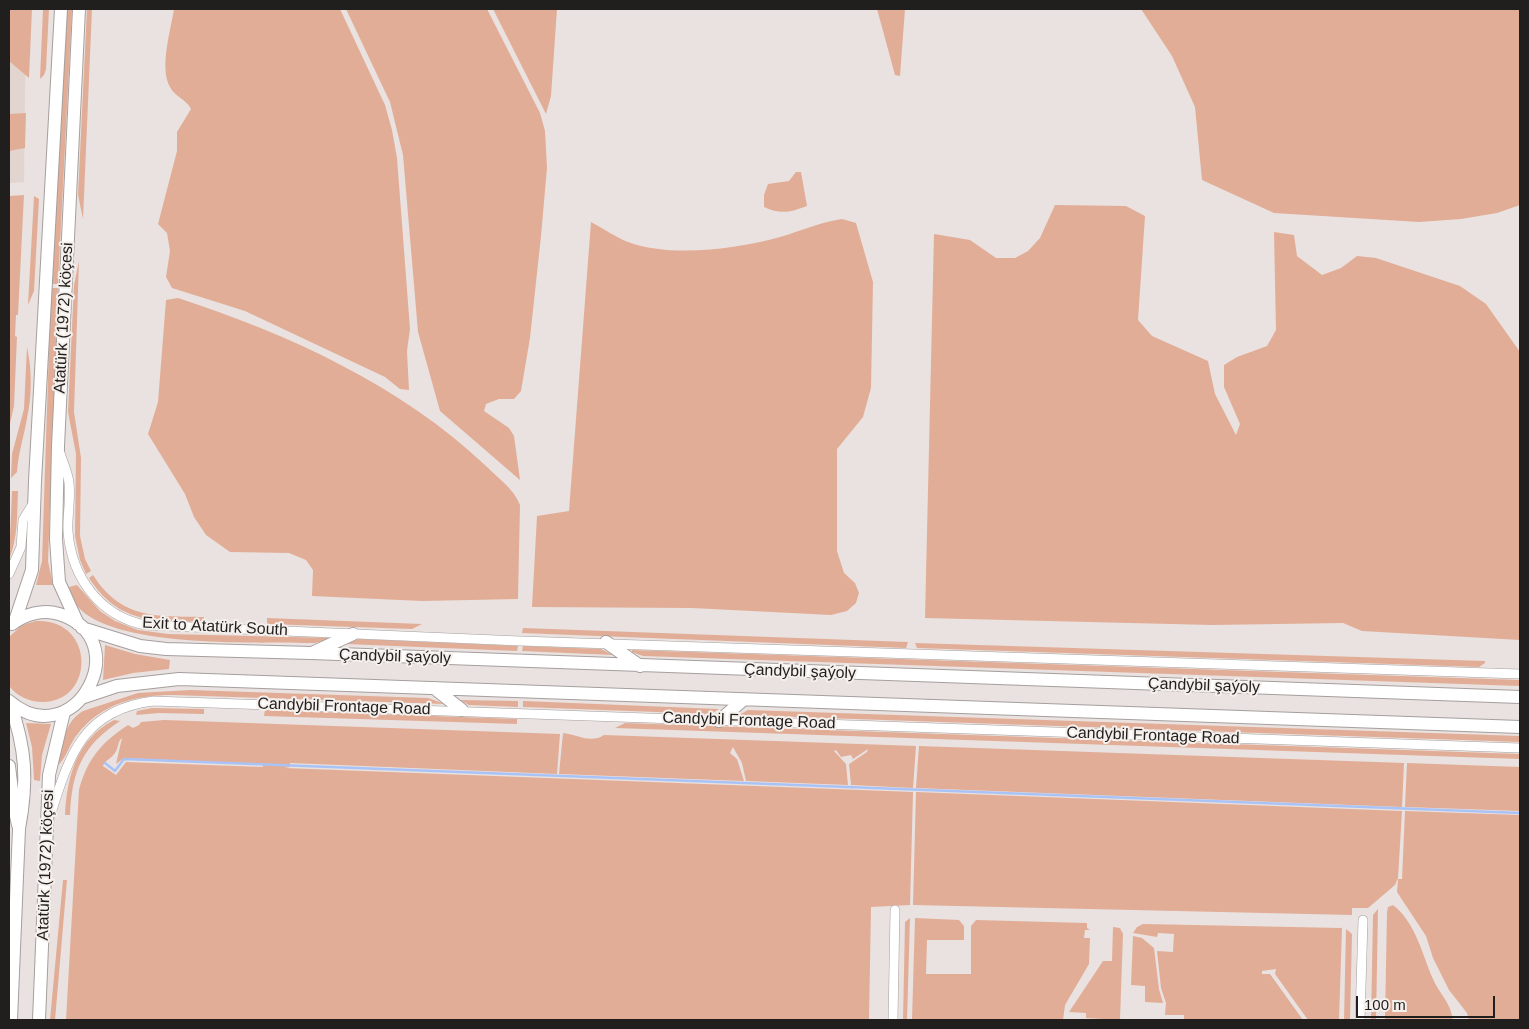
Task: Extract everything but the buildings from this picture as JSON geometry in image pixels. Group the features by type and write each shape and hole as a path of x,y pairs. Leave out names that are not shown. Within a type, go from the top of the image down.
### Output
{"main road":[{"name":"Atatürk (1972) köçesi","path":"12,624 32,570 34,502 61,9"},
{"name":"Atatürk (1972) köçesi","path":"79,9 58,446 57,573 64,594 80,626 91,640 96,654 96,670 92,684 84,697"},
{"name":"Çandybil şaýoly","path":"12,624 27,615 47,612 66,617 80,626 140,646 166,649 1520,697"},
{"path":"311,653 353,634"},
{"path":"606,642 640,666"},
{"name":"Çandybil şaýoly","path":"84,697 117,686 180,679 1520,727"},
{"path":"434,688 462,710"},
{"path":"9,702 22,711 35,715 50,716 64,712 84,697"},
{"path":"719,721 743,700"},
{"name":"Atatürk (1972) köçesi","path":"9,702 22,741 26,770 25,798 19,828 11,1020"},
{"name":"Atatürk (1972) köçesi","path":"39,1020 51,765 64,712"},
{"path":"9,766 14,807 19,828"}],"street":[{"name":"Exit to Atatürk South","path":"58,446 69,482 68,531 76,568 93,596 119,618 145,626 353,634"},
{"path":"9,574 21,548 23,520 34,502"},
{"path":"353,634 1520,674"},
{"name":"Candybil Frontage Road","path":"47,825 65,767 78,745 94,726 106,717 129,706 164,701 1520,748"},
{"path":"893,1020 895,910"},
{"path":"1360,1020 1363,920"}],"shaded area":[{"path":"9,9 26,9 24,182 9,183"},
{"path":"9,9 32,9 29,78 9,61"},
{"path":"43,9 49,9 46,69 40,79"},
{"path":"65,9 72,9 58,284 51,284"},
{"path":"87,9 92,9 83,219 78,195"},
{"path":"174,9 340,9 385,105 392,130 397,158 410,329 407,351 409,390 400,389 385,377 245,311 172,288 166,277 170,251 167,233 158,224 177,151 177,132 191,109 172,90 167,79 166,59"},
{"path":"346,9 487,9 540,113 545,131 547,168 530,338 521,391 514,399 499,399 486,404 484,411 509,428 514,436 520,480 440,411 418,332 403,155 390,102"},
{"path":"493,9 557,9 551,96 546,114"},
{"path":"877,9 905,9 900,76 895,75"},
{"path":"1141,9 1520,9 1520,205 1497,213 1461,219 1419,222 1274,213 1202,180 1195,107 1172,56"},
{"path":"26,113 25,148 9,151 9,114"},
{"path":"796,172 801,172 807,206 786,212 764,207 764,195 768,184 789,181"},
{"path":"24,195 18,315 16,315 15,336 17,337 14,406 9,428 9,196"},
{"path":"34,196 39,199 34,291 28,305"},
{"path":"1055,205 1126,206 1145,216 1138,320 1152,336 1208,361 1215,394 1236,435 1240,424 1224,387 1224,365 1237,357 1267,346 1276,330 1274,232 1294,235 1297,256 1322,275 1341,268 1357,256 1376,258 1460,286 1486,304 1520,352 1520,640 1362,631 1343,623 1212,625 925,618 934,234 970,240 996,258 1015,258 1028,251 1040,238"},
{"path":"842,219 856,223 873,282 871,388 863,417 837,449 837,551 844,573 855,583 859,593 856,603 847,611 831,615 692,608 532,607 537,516 569,511 591,222 628,242 645,247 684,251 744,245"},
{"path":"79,261 74,412 81,458 80,536 85,559 91,571 86,574 80,560 75,536 76,454 68,412 74,285"},
{"path":"51,288 58,288 48,561 53,585 36,585 42,561"},
{"path":"178,298 261,328 341,365 417,411 453,437 486,466 510,489 520,505 518,599 422,601 312,596 313,570 306,560 289,553 230,552 206,535 194,517 185,494 148,434 158,402 166,300"},
{"path":"27,347 31,373 30,401 17,472 11,478 12,454 24,409"},
{"path":"12,491 18,491 17,517 16,534 9,560"},
{"path":"93,575 104,590 128,608 156,615 204,617 204,622 154,620 125,612 101,593 89,578"},
{"path":"77,585 100,611 115,621 138,630 168,634 334,638 315,643 227,642 158,637 127,631 100,622 81,610 75,602 69,587"},
{"path":"267,618 422,624 412,629 267,624"},
{"path":"36,621 55,624 69,632 78,645 82,660 80,675 73,688 60,698 43,702 24,698 9,686 9,637 22,625"},
{"path":"523,628 908,642 906,648 522,633"},
{"path":"359,639 518,646 517,651 346,644"},
{"path":"915,643 1485,661 1485,663 1479,667 917,648"},
{"path":"105,645 135,654 170,660 169,669 133,673 103,680"},
{"path":"523,646 601,649 613,655 522,651"},
{"path":"632,650 1520,680 1520,686 643,656 632,652"},
{"path":"190,690 428,698 445,704 173,695 145,697 119,704 96,716 76,736 58,765 68,728 72,721 83,711 138,693"},
{"path":"460,700 518,701 518,707 469,705"},
{"path":"523,701 719,709 711,714 523,707"},
{"path":"152,708 204,709 204,714 159,713 136,715 137,711"},
{"path":"265,710 517,719 517,724 264,716"},
{"path":"748,710 1520,736 1520,742 739,715"},
{"path":"114,720 120,721 96,740 81,761 73,785 70,815 65,815 68,786 76,760 91,737"},
{"path":"164,720 560,734 557,774 290,763 290,767 285,768 913,792 910,905 871,907 869,1020 66,1020 79,790 86,769 103,745 128,725 133,728 141,722","holes":["122,738 116,764 124,758 262,764 263,767 126,762 116,775 103,766 115,753"]},
{"path":"26,723 51,724 42,755 40,781 34,780 32,747"},
{"path":"625,723 1520,754 1520,759 615,728"},
{"path":"563,733 588,739 599,738 604,735 916,746 913,788 851,785 849,764 867,752 868,749 853,759 851,755 841,757 836,750 834,751 846,764 848,785 746,781 742,763 733,747 730,753 737,759 744,781 559,774"},
{"path":"919,746 1404,763 1402,807 916,788"},
{"path":"1407,763 1520,767 1520,811 1405,807"},
{"path":"916,792 1402,811 1398,878 1395,885 1368,908 1352,908 1352,915 913,905"},
{"path":"1405,811 1520,815 1520,1020 1469,1020 1467,1013 1449,990 1433,958 1426,936 1397,892 1398,879 1402,879"},
{"path":"63,880 67,880 55,1020 50,1020"},
{"path":"1393,905 1401,912 1413,930 1433,979 1450,1008 1453,1020 1385,1020 1387,912 1388,907"},
{"path":"1378,909 1376,1020 1371,1020 1373,915"},
{"path":"910,918 907,1020 903,1020 905,922"},
{"path":"915,918 959,920 964,926 964,940 927,940 926,974 971,974 971,926 976,920 1087,923 1087,928 1090,930 1085,930 1084,938 1090,938 1089,964 1065,1005 1063,1020 912,1020"},
{"path":"1143,924 1342,928 1339,1020 1308,1020 1275,974 1276,969 1262,971 1262,974 1270,974 1303,1020 1184,1020 1184,1015 1165,1015 1166,1003 1161,988 1157,951 1173,952 1174,934 1158,933 1157,937 1133,933 1137,927"},
{"path":"1113,927 1120,928 1123,934 1120,1020 1086,1018 1086,1013 1069,1012 1103,961 1112,961"},
{"path":"1346,929 1352,934 1350,1020 1344,1020"},
{"path":"1133,936 1142,938 1154,948 1159,989 1163,1003 1145,1002 1145,986 1131,985"}],"waterway":[{"path":"105,763 115,771 124,759 1520,813"}]}
